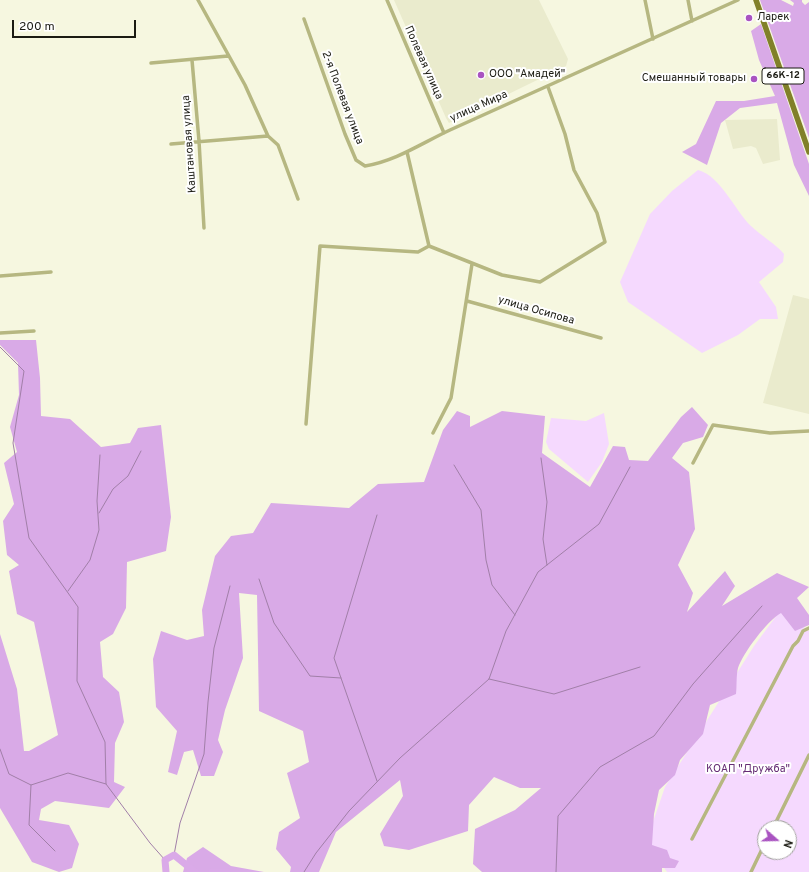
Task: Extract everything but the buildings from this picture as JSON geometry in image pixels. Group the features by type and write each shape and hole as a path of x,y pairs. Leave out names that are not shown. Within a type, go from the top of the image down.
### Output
{"main road":[{"name":"66К-12","path":"756,0 809,152"}],"street":[{"path":"198,0 245,84 268,136 278,146 298,199"},
{"name":"Полевая улица","path":"386,0 444,133"},
{"path":"645,0 653,39"},
{"path":"688,0 692,21"},
{"name":"улица Мира","path":"444,133 738,0"},
{"name":"2-я Полевая улица","path":"304,19 334,106 356,160 365,166 380,163 407,152 444,133"},
{"path":"151,63 228,56"},
{"name":"Каштановая улица","path":"192,60 199,141 204,228"},
{"path":"429,246 502,275 540,282 605,242 597,213 574,170 565,134 548,87"},
{"path":"171,144 268,136"},
{"path":"407,152 429,246"},
{"path":"306,424 320,246 418,252 429,246"},
{"path":"433,433 451,398 472,264"},
{"path":"0,276 52,272"},
{"name":"улица Осипова","path":"467,301 601,338"},
{"path":"0,333 34,331"},
{"path":"693,463 713,425 770,433 809,431"},
{"path":"692,839 793,646 798,641 802,631 809,628"},
{"path":"777,820 809,754"},
{"path":"751,872 757,860"}],"shaded area":[{"path":"394,0 539,0 568,59 566,66 449,123"},
{"path":"760,0 781,0 793,6 794,3 790,0 802,0 805,5 809,2 809,138"},
{"path":"761,24 809,164 809,196 794,165 777,103 740,108 721,123 707,165 682,152 696,144 716,101 744,101 775,96 759,60 751,31"},
{"path":"777,119 780,160 763,164 756,148 751,146 733,149 725,120"},
{"path":"793,295 809,299 809,414 763,403"},
{"path":"0,340 36,340 40,378 41,416 70,419 101,447 130,443 138,428 161,425 171,517 166,551 127,562 126,608 113,634 100,642 103,677 119,692 124,722 115,743 114,782 125,787 109,808 55,801 41,809 39,820 69,825 79,844 72,868 59,872 32,862 0,808 0,634 17,689 24,751 29,751 58,735 34,622 17,614 9,571 19,565 7,555 3,521 14,504 4,463 17,452 10,427 19,395 18,363 0,345"},
{"path":"692,407 708,425 703,437 683,443 672,458 689,472 695,529 678,565 693,593 687,612 725,571 735,586 722,606 777,573 809,587 797,598 809,615 809,625 795,631 781,613 769,623 756,638 745,654 738,668 736,694 710,705 703,734 680,760 675,775 659,790 654,814 652,845 667,850 670,858 679,861 675,868 662,868 662,872 482,872 473,864 475,829 515,810 541,788 520,788 494,777 469,805 468,831 409,850 384,846 380,834 403,796 400,780 336,832 319,872 290,872 291,867 276,849 279,832 300,818 287,773 309,762 303,731 259,711 257,595 239,593 243,658 225,710 218,740 223,752 214,776 201,776 193,750 184,752 177,775 168,772 177,731 156,707 153,659 161,631 187,640 204,636 202,610 215,556 231,536 253,533 271,503 349,508 378,484 424,482 443,430 457,411 470,416 470,427 502,411 545,416 542,453 590,487 613,446 625,447 629,460 648,461 681,417"},
{"path":"203,847 231,866 264,872 183,872 187,858"}],"green space":[{"path":"698,170 714,179 721,186 745,220 784,254 783,262 759,282 776,307 778,319 760,319 738,335 702,353 628,302 620,282 650,214 672,191"},
{"path":"604,413 609,444 602,462 588,482 549,449 546,442 551,418 586,421"},
{"name":"КОАП \"Дружба\"","path":"780,611 809,631 809,872 667,872 646,842 665,787 754,646"}],"waterway":[{"path":"0,347 24,371 13,443 29,538 78,607 77,681 105,742 106,784 150,843 165,860"},
{"path":"99,513 113,489 128,476 141,451"},
{"path":"68,591 90,560 99,530 97,501 100,455"},
{"path":"541,458 547,502 543,539 547,565"},
{"path":"454,465 481,510 486,560 492,585 515,615"},
{"path":"304,872 316,853 349,811 400,758 489,679 506,631 538,572 599,524 630,467"},
{"path":"377,515 334,658 377,781"},
{"path":"259,579 274,623 310,676 341,678"},
{"path":"174,855 180,823 204,754 214,648 230,586"},
{"path":"556,872 558,816 600,767 654,736 693,684 762,606"},
{"path":"489,679 554,694 640,667"},
{"path":"0,749 9,774 31,785 68,773 106,784"},
{"path":"31,785 29,825 55,851"},
{"path":"166,872 165,860 174,855 195,872"},
{"path":"212,872 227,872"}],"place":[{"name":"Ларек","path":"749,18"},
{"name":"ООО \"Амадей\"","path":"481,75"},
{"name":"Смешанный товары","path":"754,79"}]}
